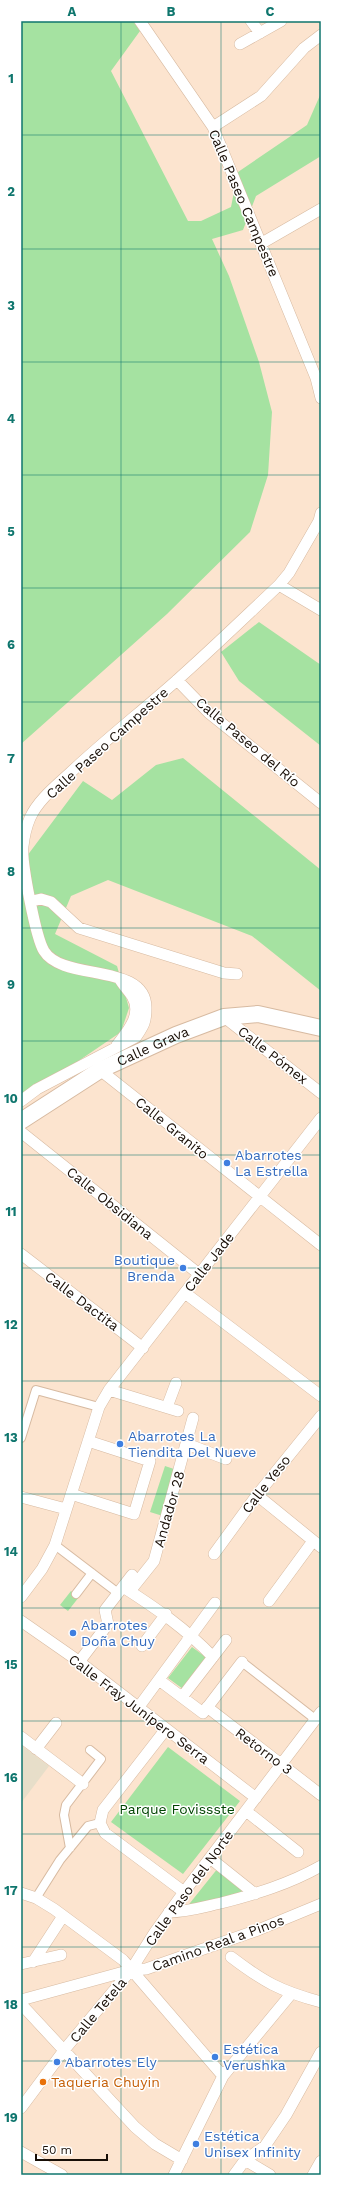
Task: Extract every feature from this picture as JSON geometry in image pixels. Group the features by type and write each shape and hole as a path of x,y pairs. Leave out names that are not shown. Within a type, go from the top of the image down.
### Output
{"main road":[{"name":"Calle Grava","path":"21,1121 100,1070 176,1035 224,1017 258,1014 321,1028"},
{"name":"Calle Grava","path":"298,1023 321,1038"}],"street":[{"name":"Calle Paseo Campestre","path":"140,21 213,127 318,379 321,398"},
{"path":"251,21 260,33"},
{"path":"240,44 260,33 275,22"},
{"path":"213,127 261,96 304,48 321,35"},
{"path":"262,243 321,209"},
{"name":"Calle Paseo Campestre","path":"21,1101 37,1089 136,1037 146,1023 146,1001 139,989 119,978 56,962 45,952 38,937 32,901 25,874 23,846 30,817 51,790 177,680 279,585 289,573 319,521 321,513"},
{"path":"279,585 321,610"},
{"name":"Calle Paseo del Río","path":"177,680 209,713 321,803"},
{"path":"32,901 41,899 51,902 79,928 224,973 237,974"},
{"name":"Calle Pómex","path":"224,1017 321,1093"},
{"name":"Calle Granito","path":"100,1070 321,1246"},
{"name":"Calle Jade","path":"21,1597 42,1569 55,1544 99,1407 109,1390 321,1118"},
{"name":"Calle Obsidiana","path":"21,1132 199,1274"},
{"name":"Calle Dactita","path":"21,1254 143,1348"},
{"path":"185,1293 321,1396"},
{"path":"167,1407 176,1384"},
{"path":"21,1438 36,1390 99,1407"},
{"path":"109,1390 178,1411"},
{"name":"Calle Yeso","path":"214,1554 257,1495 321,1416"},
{"name":"Andador 28","path":"79,1662 108,1624 105,1610 123,1590 154,1561 193,1418"},
{"path":"71,1494 134,1514 150,1461 88,1441"},
{"path":"187,1444 226,1459"},
{"path":"257,1495 317,1544 269,1601"},
{"path":"21,1497 66,1509"},
{"path":"55,1544 92,1573 166,1614 192,1635 213,1657"},
{"path":"76,1594 92,1573"},
{"name":"Andador 28","path":"123,1590 132,1575"},
{"path":"138,1708 215,1603"},
{"path":"142,1646 166,1614"},
{"name":"Calle Fray Junípero Serra","path":"21,1621 79,1662 256,1798"},
{"path":"182,1697 226,1640"},
{"path":"160,1680 203,1713 242,1662 319,1718"},
{"name":"Retorno 3","path":"207,1708 321,1795"},
{"name":"Calle Paso del Norte","path":"131,1970 184,1892 281,1764 319,1718"},
{"path":"36,1749 56,1723"},
{"path":"166,1729 103,1810 100,1823 105,1833 184,1892"},
{"path":"21,1738 82,1784"},
{"path":"70,1848 64,1815 66,1805 101,1758 90,1750"},
{"path":"246,1811 298,1852"},
{"path":"36,1898 45,1881 88,1826 100,1823"},
{"path":"210,1858 255,1894"},
{"path":"170,1912 184,1912 255,1894 298,1879 321,1866"},
{"path":"21,1893 36,1898 123,1960 223,2076"},
{"name":"Camino Real a Pinos","path":"21,2000 131,1970 146,1969 258,1930 321,1904"},
{"path":"33,1962 63,1916"},
{"path":"21,1964 61,1955"},
{"path":"231,1957 261,1980 291,1994 321,2002"},
{"name":"Calle Tetela","path":"21,2108 65,2049 131,1970"},
{"path":"174,2175 223,2076 291,1994"},
{"path":"21,2004 65,2049 135,2127 154,2144 182,2160"},
{"path":"234,2175 245,2160 265,2146 286,2115 321,2052"},
{"path":"21,2152 62,2175"},
{"path":"245,2160 270,2175"},
{"path":"313,2175 321,2161"}],"shaded area":[{"path":"21,1745 49,1766 21,1803"}],"green space":[{"path":"21,21 133,21 140,31 111,71 188,221 201,221 231,207 238,172 307,125 321,93 321,156 256,196 243,230 212,239 229,276 259,362 272,412 268,475 250,532 167,614 21,744"},
{"path":"259,622 321,665 321,746 239,681 221,652"},
{"path":"183,758 321,870 321,991 252,936 108,880 71,896 55,934 117,966 129,1008 121,1032 21,1100 21,864 83,781 112,800 156,765"},
{"path":"165,1466 180,1471 166,1517 150,1512"},
{"path":"71,1591 79,1597 68,1611 60,1605"},
{"path":"192,1647 207,1658 183,1689 168,1678"},
{"name":"Parque Fovissste","path":"168,1747 240,1801 183,1874 111,1822"},
{"path":"218,1868 249,1892 186,1908"}],"place":[{"name":"Abarrotes La Estrella","path":"227,1163"},
{"name":"Boutique Brenda","path":"183,1268"},
{"name":"Abarrotes La Tiendita Del Nueve","path":"120,1444"},
{"name":"Abarrotes Doña Chuy","path":"73,1633"},
{"name":"Estética Verushka","path":"215,2057"},
{"name":"Abarrotes Ely","path":"57,2062"},
{"name":"Taqueria Chuyin","path":"43,2082"},
{"name":"Estética Unisex Infinity","path":"196,2144"}]}
